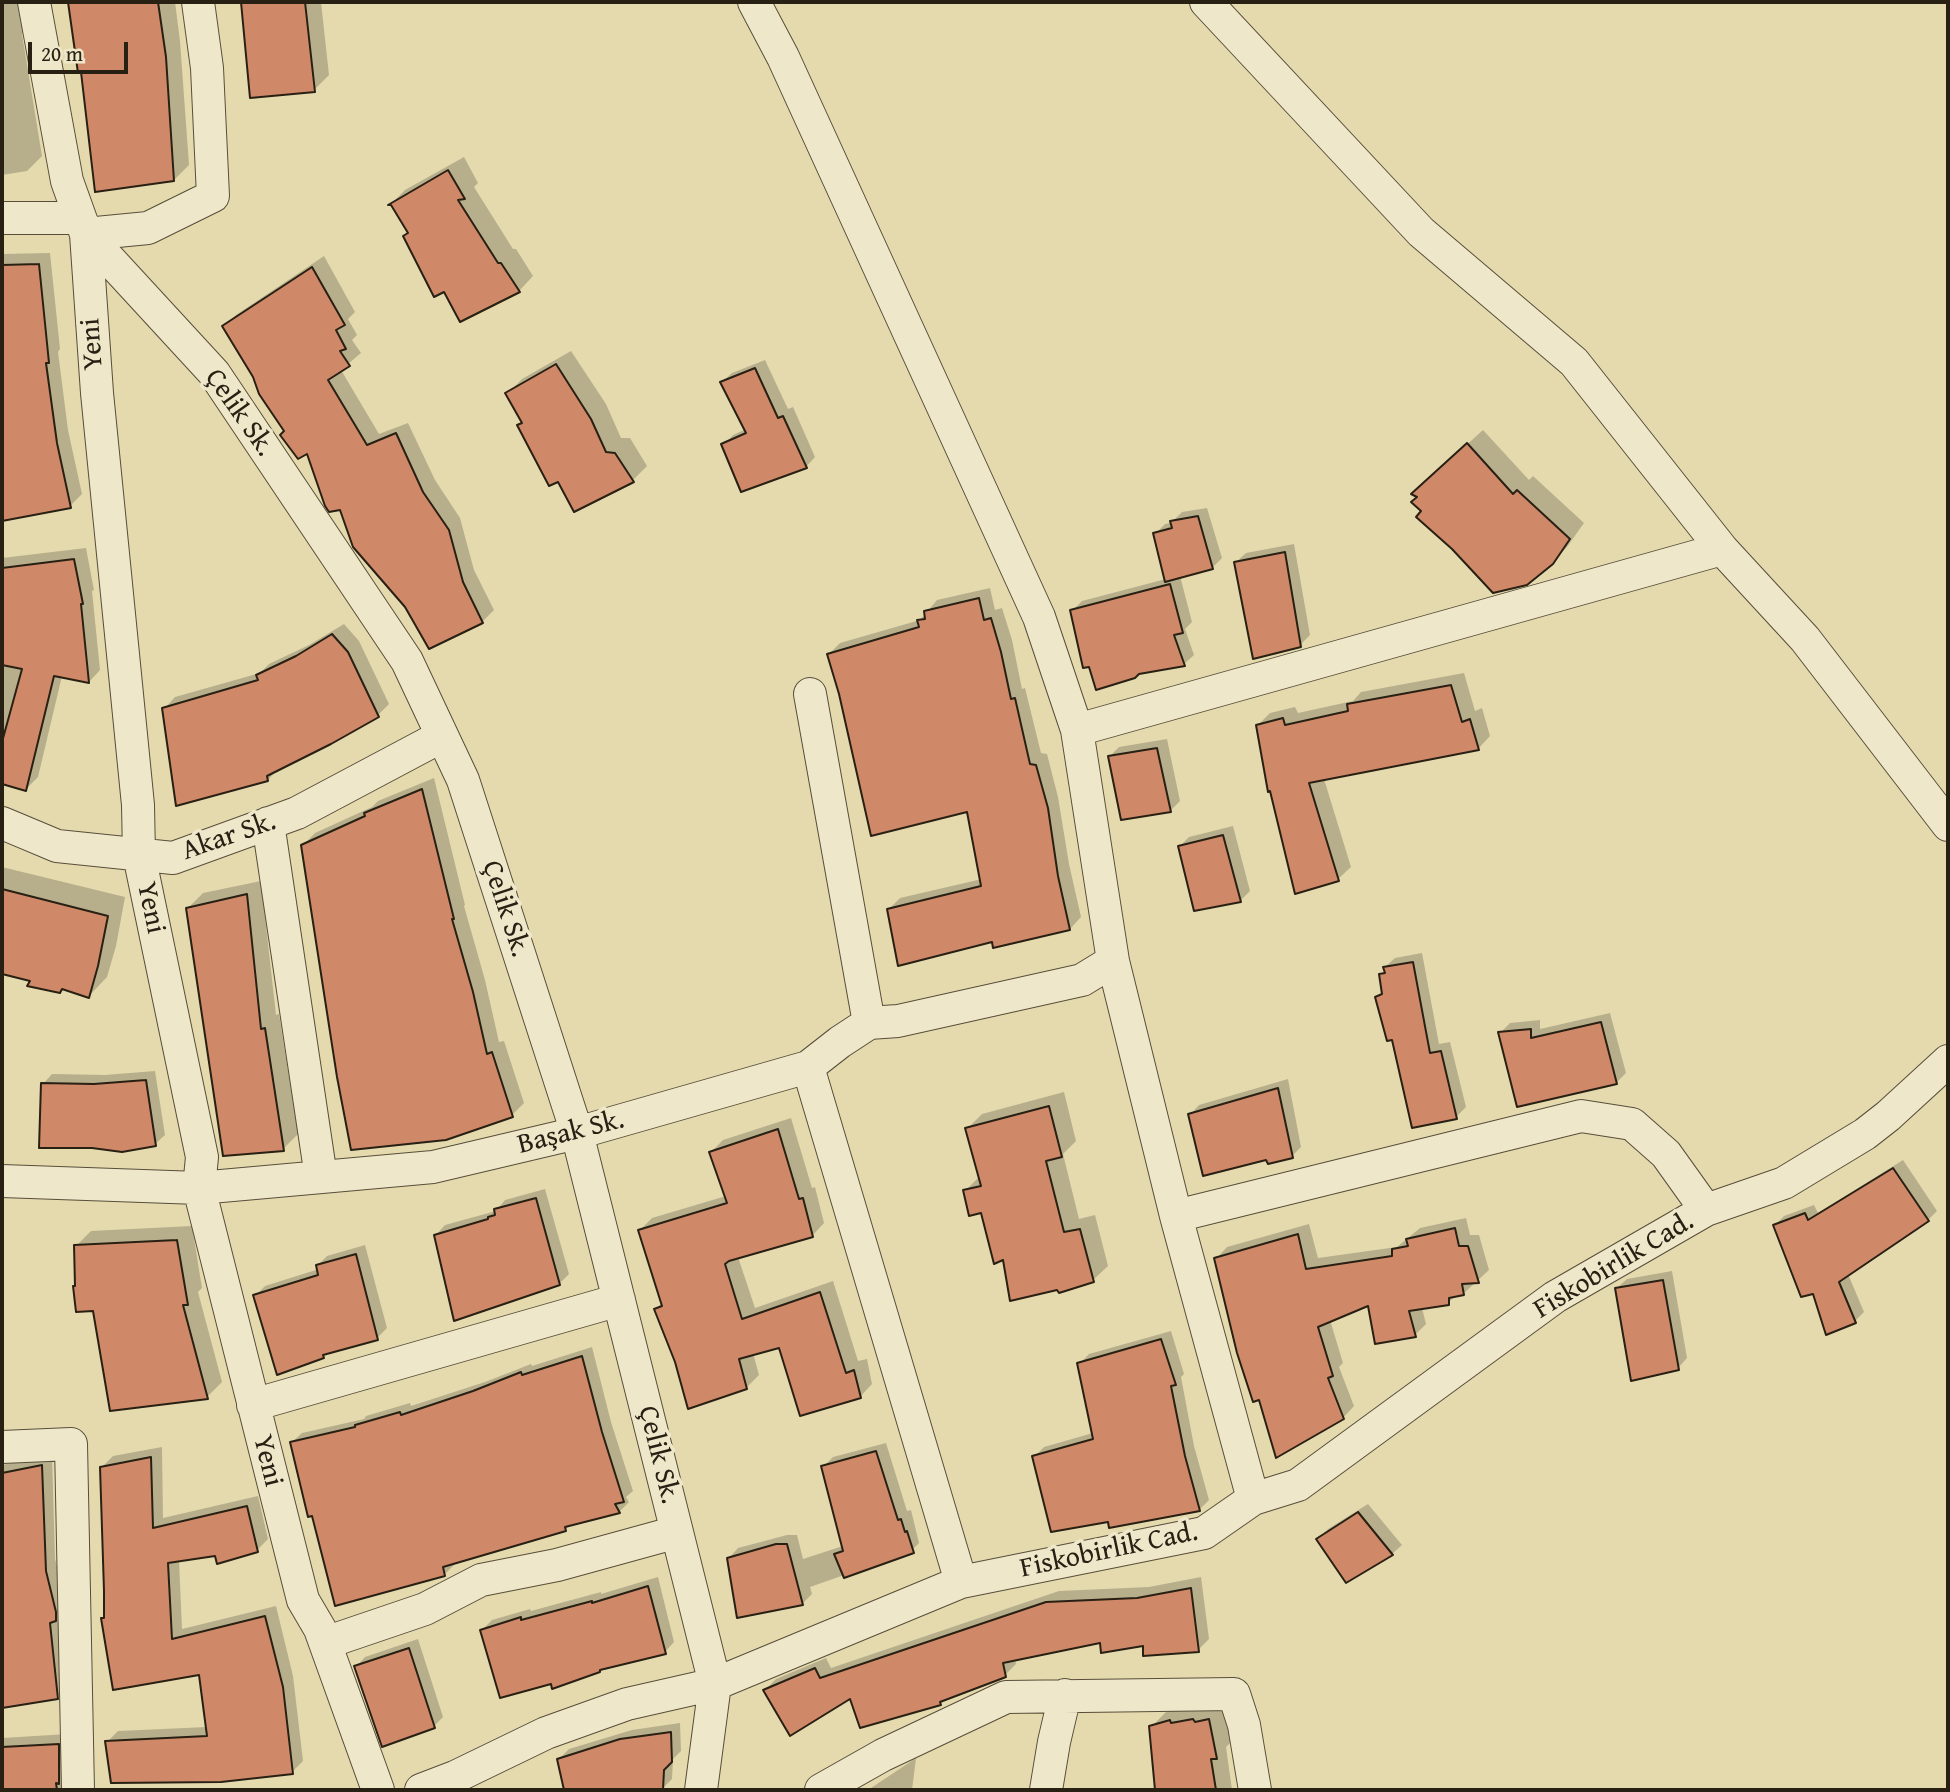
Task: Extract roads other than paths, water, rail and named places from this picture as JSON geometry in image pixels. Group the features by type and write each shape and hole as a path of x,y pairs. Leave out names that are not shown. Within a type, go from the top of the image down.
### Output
{"street":[{"name":"Yeni","path":"34,2 67,181 83,226 138,805 139,855 202,1157 200,1188 303,1600 320,1629 378,1790"},
{"path":"2,218 83,226 148,228 213,197 207,68 198,2"},
{"path":"754,2 789,69 1039,617 1077,730 1113,961 1176,1216 1253,1499"},
{"path":"1206,2 1421,232 1574,362 1722,549 1805,639 1948,825"},
{"name":"Çelik Sk.","path":"83,226 214,373 407,661 463,780 578,1133 715,1684"},
{"path":"1077,730 1722,549"},
{"path":"810,694 869,1023"},
{"name":"Akar Sk.","path":"2,823 57,846 173,858 296,813 442,736"},
{"path":"268,824 321,1177"},
{"name":"Başak Sk.","path":"2,1181 200,1188 433,1167 578,1133 808,1067 839,1042 869,1023 898,1021 1082,980 1113,961"},
{"name":"Fiskobirlik Cad.","path":"421,1790 455,1777 547,1733 627,1704 715,1684 961,1582 1204,1534 1253,1499 1298,1485 1555,1297 1706,1210 1784,1183 1865,1134 1948,1061"},
{"path":"808,1067 961,1582"},
{"path":"1176,1216 1581,1116 1632,1125 1666,1154 1706,1210"},
{"path":"253,1405 619,1300"},
{"path":"2,1447 71,1444 78,1790"},
{"path":"325,1643 425,1609 481,1580 557,1565 677,1532"},
{"path":"701,1790 715,1684"},
{"path":"821,1790 883,1755 1006,1697 1234,1694 1244,1725 1255,1790"},
{"path":"1046,1790 1065,1695"}]}
